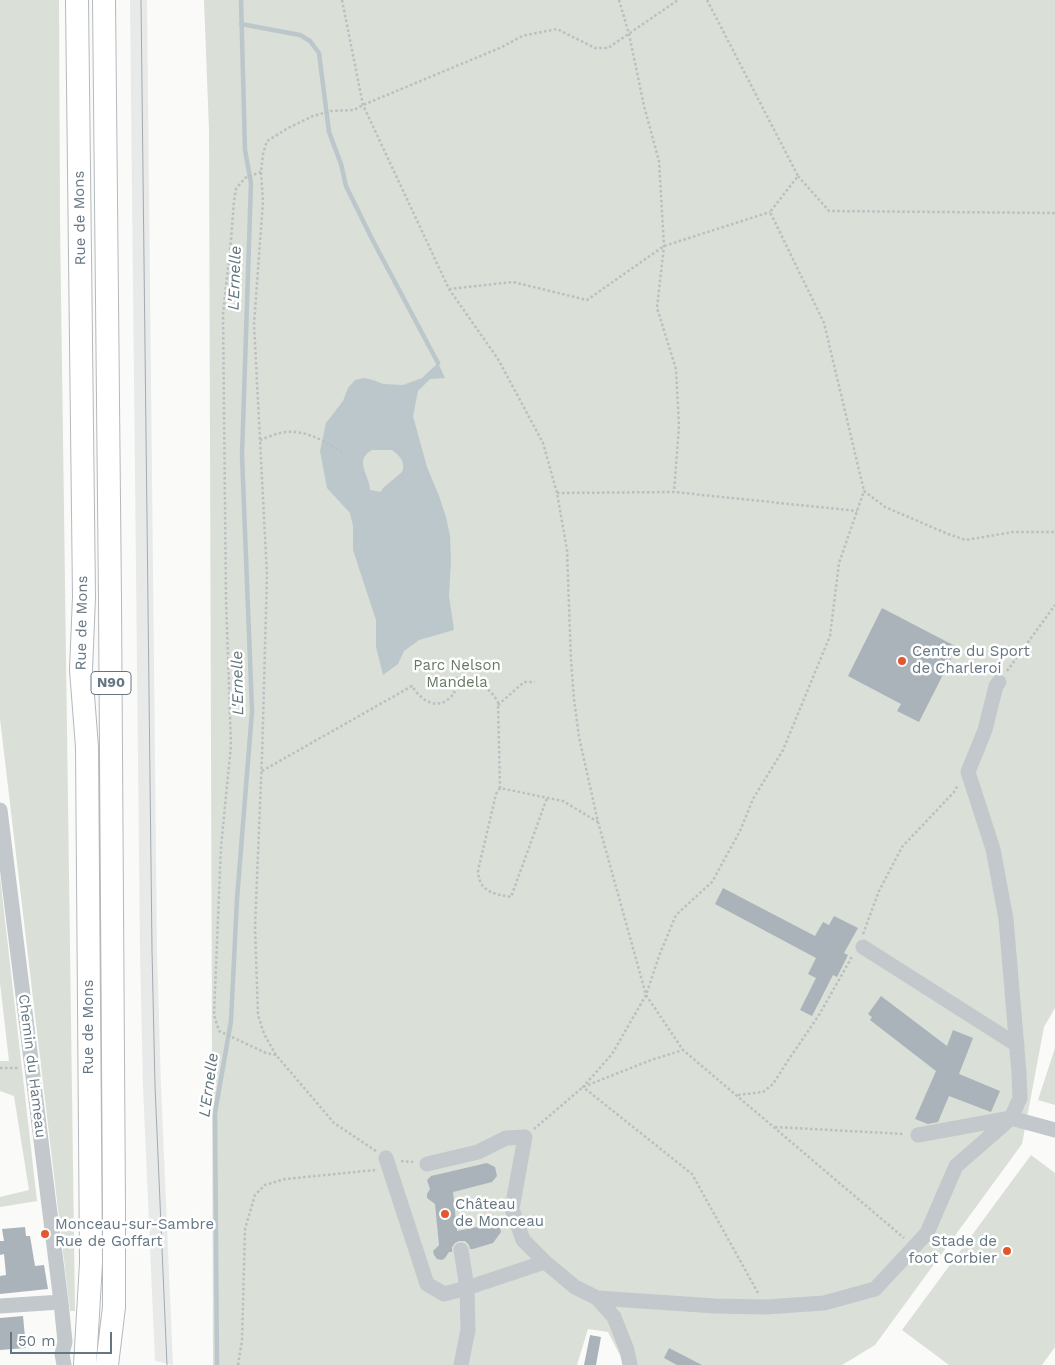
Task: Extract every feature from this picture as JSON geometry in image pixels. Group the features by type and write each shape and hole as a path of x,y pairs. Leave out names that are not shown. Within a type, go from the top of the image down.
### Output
{"highway":[{"name":"Rue de Mons","path":"77,0 84,597 81,670 87,747 90,1254 84,1365"},
{"name":"Rue de Mons","path":"104,0 114,1200 114,1307 107,1365"}],"street":[{"path":"597,1298 715,1306 766,1307 824,1304 875,1289 927,1233 956,1166 1011,1118 1020,1098 1006,919 992,849 968,772 985,730 996,686 999,682"},
{"name":"Chemin du Hameau","path":"0,810 61,1302 65,1342 62,1354 64,1365"},
{"path":"860,944 1017,1045"},
{"path":"918,1135 1011,1118 1055,1130"},
{"path":"427,1164 478,1152 506,1138 525,1137 512,1209 523,1240 545,1262 575,1287 597,1298 614,1317 630,1365"},
{"path":"387,1163 427,1284 444,1294 545,1262"},
{"path":"461,1250 467,1288 468,1330 461,1365"},
{"path":"0,1306 61,1302"},
{"path":"63,1323 74,1324 87,1318"},
{"path":"65,1342 84,1365"}],"path":[{"path":"342,0 363,105 449,289 498,359 543,443 557,493 566,550 571,660 579,737 598,822 646,995 683,1050 915,1247"},
{"path":"619,0 630,34 644,106 659,161 664,246 657,308 676,369 679,426 674,492"},
{"path":"387,1163 334,1123 276,1055 264,1034 258,1015 255,927 267,575 254,324 262,202 261,172 263,154 267,141 313,116 354,110 522,36 557,29 595,48 608,48 678,0"},
{"path":"707,0 798,176 829,212 1055,213"},
{"path":"261,172 245,178 236,189 223,314 226,599 232,745 220,848 214,1015 219,1031 266,1053 276,1055"},
{"path":"449,289 513,282 587,300 664,246 770,212 798,176"},
{"path":"525,1137 582,1087 612,1054 646,995 659,956 676,915 712,882 740,831 753,798 783,750 830,636 839,563 864,491 824,323 770,212"},
{"path":"260,440 286,432 303,434 322,440 344,453"},
{"path":"864,491 885,507 966,540 1013,532 1055,532"},
{"path":"557,493 674,492 857,511"},
{"path":"999,682 1055,605"},
{"path":"261,771 412,686 418,696 429,702 444,702 454,694 456,678 463,678 486,687 498,702 500,788 496,794 478,871 480,883 486,889 511,897 547,798"},
{"path":"498,705 524,682 535,682"},
{"path":"737,1095 763,1092 773,1084 819,1015 860,944 879,891 902,847 954,792 958,783"},
{"path":"500,788 563,801 598,822"},
{"path":"582,1087 650,1060 683,1050"},
{"path":"0,1068 32,1068"},
{"path":"582,1087 692,1174 766,1307"},
{"path":"775,1127 918,1135"},
{"path":"238,1365 242,1341 245,1229 255,1195 265,1185 285,1179 387,1163 427,1164"}],"shaded area":[{"path":"130,0 147,0 157,950 173,1365 155,1361 143,1087"},
{"path":"438,363 445,378 430,379 418,391 413,416 427,467 446,517 450,536 449,596 454,630 419,640 404,651 398,664 383,675 376,647 376,620 353,550 353,526 350,513 327,488 320,451 326,423 343,401 348,388 355,380 364,378 383,384 403,385 422,378","holes":["372,450 392,450 402,460 402,472 383,488 381,492 370,490 363,463 366,454"]}],"green space":[{"path":"0,0 59,0 60,222 75,1311 70,1311 0,719"},
{"name":"Parc Nelson Mandela","path":"204,0 1055,0 1055,1008 1044,1027 1022,1144 875,1345 842,1365 625,1365 608,1332 588,1329 577,1365 213,1365 209,130"},
{"path":"0,876 37,1201 0,1207 0,1197 29,1190 14,1096 0,1091 0,1061 9,1061 0,983"},
{"path":"1055,1048 1055,1105 1038,1100"},
{"name":"Stade de foot Corbier","path":"1031,1155 1055,1173 1055,1347 1042,1365 949,1365 902,1330"}],"building":[{"name":"Centre du Sport de Charleroi","path":"882,608 957,647 919,722 897,711 901,704 848,676"},
{"path":"723,888 815,936 823,922 829,925 834,916 858,928 844,953 848,955 837,977 833,975 812,1016 800,1010 816,978 808,974 816,958 715,904"},
{"path":"881,996 947,1046 953,1030 973,1038 959,1074 1000,1091 991,1112 949,1096 938,1122 928,1124 915,1119 936,1071 870,1020 872,1017 868,1014"},
{"name":"Château de Monceau","path":"487,1163 495,1167 497,1176 492,1182 453,1192 457,1231 496,1225 500,1227 501,1232 493,1243 473,1249 470,1249 465,1241 459,1241 455,1243 452,1247 452,1252 449,1252 445,1258 442,1260 437,1259 433,1251 439,1245 435,1204 427,1198 430,1189 427,1180 431,1176"},
{"path":"25,1227 26,1236 30,1236 35,1266 44,1265 48,1289 0,1294 0,1276 6,1275 4,1254 0,1255 0,1241 4,1241 2,1229"},
{"path":"23,1316 26,1348 0,1350 0,1318"},
{"path":"590,1335 601,1337 596,1365 584,1365"},
{"path":"669,1348 702,1365 677,1365 664,1358"}],"waterway":[{"name":"L'Ernelle","path":"217,1365 215,1113 231,1021 237,899 252,711 242,455 251,183 245,150 241,0"},
{"path":"241,24 300,35 310,41 319,53 329,132 341,164 346,186 438,363"}],"tram line":[{"path":"141,0 152,950 155,1086 167,1365"}],"place":[{"name":"Centre du Sport de Charleroi","path":"902,661"},
{"name":"Château de Monceau","path":"445,1214"},
{"name":"Monceau-sur-Sambre Rue de Goffart","path":"45,1234"},
{"name":"Stade de foot Corbier","path":"1007,1251"}]}
